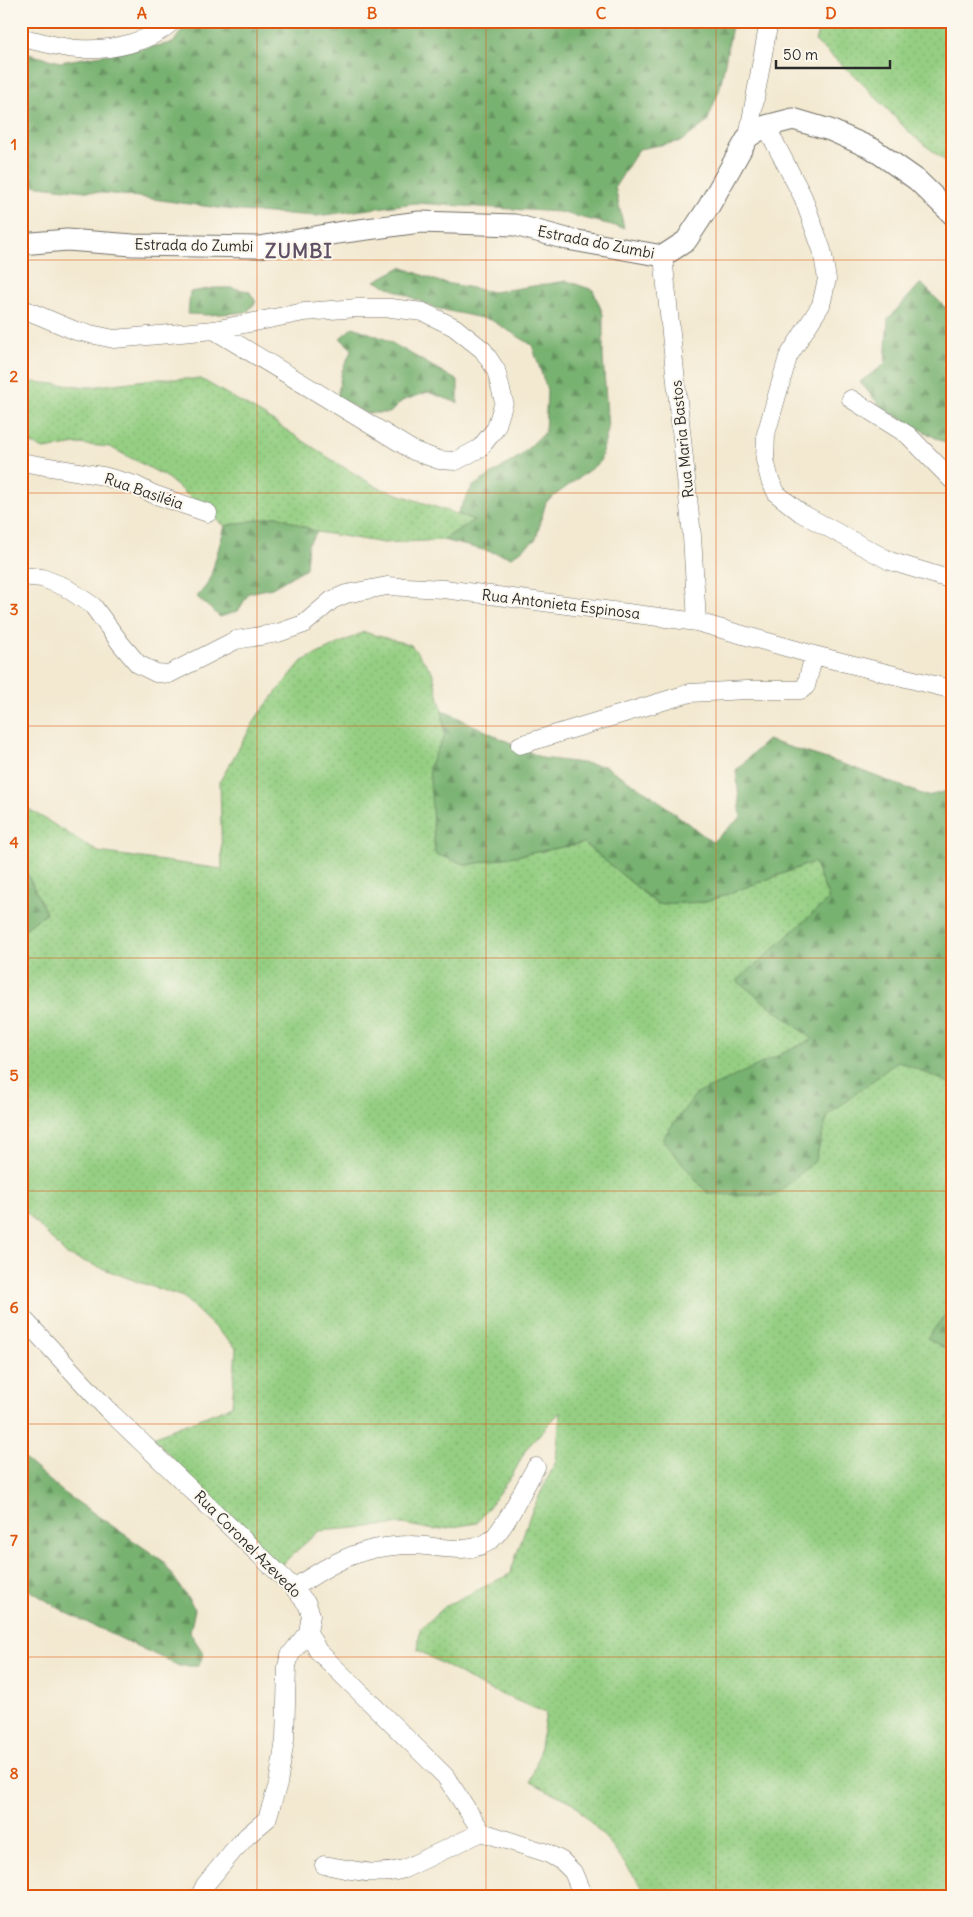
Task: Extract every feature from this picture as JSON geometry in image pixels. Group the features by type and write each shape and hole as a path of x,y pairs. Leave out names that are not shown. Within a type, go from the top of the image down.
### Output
{"street":[{"path":"21,38 78,49 125,46 164,30 173,21"},
{"path":"663,256 686,241 709,206 748,137 769,21"},
{"path":"748,137 766,126 793,119 830,130 873,149 917,180 952,214"},
{"path":"766,126 803,196 822,250 827,279 820,305 788,357 768,425 765,460 770,480 776,494 809,517 890,561 952,580"},
{"name":"Estrada do Zumbi","path":"21,244 67,240 133,245 260,247 420,222 515,225 567,239 663,256"},
{"name":"Rua Maria Bastos","path":"663,256 691,526 697,622"},
{"path":"21,308 76,331 114,339 214,330 312,311 391,308 422,312 454,327 483,350 496,370 504,402 496,428 480,448 456,461 439,460 414,451 214,330"},
{"path":"851,399 908,435 952,480"},
{"name":"Rua Basiléia","path":"21,462 103,476 135,485 153,494 208,513"},
{"name":"Rua Antonieta Espinosa","path":"21,576 42,578 65,586 93,606 138,664 156,673 169,674 236,640 278,633 304,624 332,600 346,594 387,586 444,589 697,622 814,655 946,688"},
{"path":"520,745 690,693 800,690 806,686 814,655"},
{"name":"Rua Coronel Azevedo","path":"21,1316 107,1409 294,1588 307,1604 311,1615 308,1632"},
{"path":"294,1588 343,1558 374,1549 410,1545 465,1548 481,1546 492,1539 500,1529 536,1467"},
{"path":"200,1896 205,1886 247,1836 267,1819 278,1784 285,1740 287,1666 290,1655 308,1632 318,1651 445,1776 482,1832 548,1853 562,1861 573,1872 583,1896"},
{"path":"324,1865 378,1874 393,1872 404,1869 482,1832"}],"green space":[{"path":"188,21 733,21 720,88 707,122 682,141 639,149 615,187 624,228 559,212 415,203 317,216 240,211 131,196 21,184 21,52 60,62 173,43"},
{"path":"821,21 952,21 952,166 912,135 859,80 815,41"},
{"path":"401,267 440,282 493,292 567,281 593,290 603,314 603,357 608,429 600,462 546,502 536,539 512,557 443,540 474,520 457,514 472,487 520,456 545,432 547,390 532,345 491,320 435,308 375,281"},
{"path":"921,283 945,307 952,310 952,447 882,408 860,382 885,364 888,319"},
{"path":"214,288 232,288 249,291 256,302 247,312 209,315 188,314 190,292"},
{"path":"353,327 385,339 458,381 458,403 428,392 402,401 390,413 365,413 337,397 342,371 352,349 340,338"},
{"path":"21,377 32,382 90,387 155,379 201,379 265,416 377,487 474,520 443,540 384,543 317,532 278,516 225,526 165,476 110,447 77,444 44,449 21,439"},
{"path":"278,516 317,532 308,544 306,568 272,588 249,593 238,611 220,617 197,597 209,582 225,526"},
{"path":"364,632 411,645 432,671 442,710 445,735 429,766 467,865 584,843 657,904 706,902 814,862 829,899 814,1039 783,1053 815,1161 828,1115 898,1061 952,1084 952,1306 928,1337 952,1353 952,1896 649,1896 607,1840 572,1802 530,1782 538,1758 546,1713 479,1685 418,1650 420,1629 447,1605 510,1574 530,1515 556,1461 560,1412 526,1449 513,1474 477,1523 434,1530 403,1524 319,1531 274,1571 153,1437 232,1406 236,1348 183,1297 67,1255 21,1207 21,932 46,913 21,861 21,804 98,852 222,869 220,781 258,715 302,661"},
{"path":"442,710 542,758 605,766 651,795 712,842 741,817 736,770 767,740 849,766 927,796 952,790 952,1084 898,1061 828,1115 815,1161 774,1196 708,1194 662,1139 695,1095 813,1039 737,981 829,899 814,862 706,902 657,904 584,843 467,865 435,854 429,766 445,735"},
{"path":"21,861 46,913 21,932"},
{"path":"952,1306 952,1353 927,1338"},
{"path":"21,1456 63,1492 163,1561 195,1609 190,1633 204,1654 198,1666 179,1666 67,1613 21,1585"}],"district":[{"name":"ZUMBI","path":"299,250"}]}
